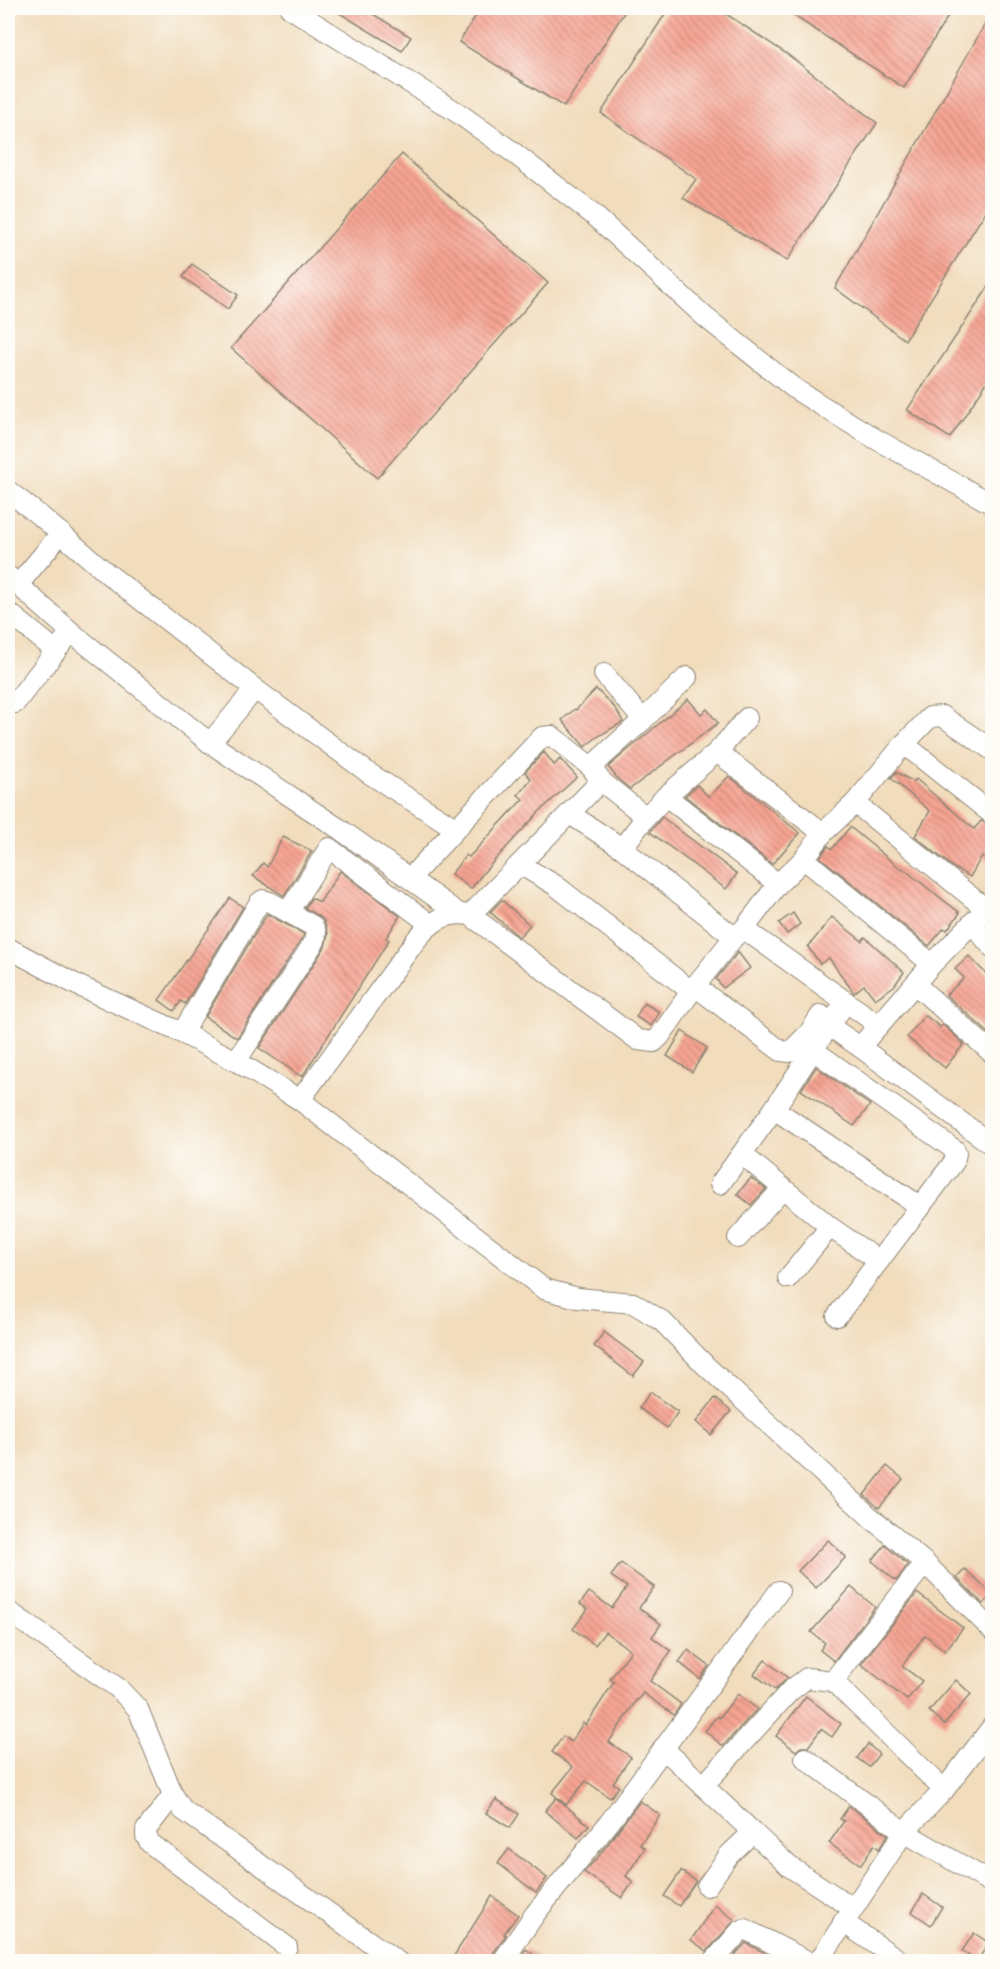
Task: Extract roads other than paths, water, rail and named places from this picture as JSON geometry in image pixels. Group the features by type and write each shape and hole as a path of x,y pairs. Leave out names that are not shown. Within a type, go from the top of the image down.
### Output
{"street":[{"path":"290,8 458,113 510,150 595,216 705,317 795,389 894,450 993,504"},
{"path":"8,491 108,574 255,689 370,774 455,828"},
{"path":"61,533 13,581 71,632 210,743 464,914 638,1040 654,1042 660,1036 693,988 778,885 804,859 823,833 855,803 904,744 930,717 942,716 993,750"},
{"path":"8,612 56,651"},
{"path":"8,703 15,703 71,632"},
{"path":"604,674 643,720"},
{"path":"300,1101 430,924 441,917 464,914 521,865 570,814 596,774 643,720 687,677"},
{"path":"210,743 255,689"},
{"path":"622,848 666,795 717,752 747,718"},
{"path":"410,879 542,737 552,736 646,817"},
{"path":"904,744 993,814"},
{"path":"717,752 823,833"},
{"path":"666,795 778,885"},
{"path":"855,803 989,906 932,964 860,1047"},
{"path":"570,814 622,848 739,933 879,1025"},
{"path":"288,912 329,848 430,924"},
{"path":"804,859 932,964"},
{"path":"521,865 555,885 782,1051 790,1052 809,1033 824,1023"},
{"path":"182,1033 259,903 263,900 270,902 313,926 316,933 315,941 236,1061"},
{"path":"972,923 993,947"},
{"path":"8,948 77,985 182,1033 236,1061 300,1101 544,1289 578,1298 633,1303 662,1321 707,1367 869,1516 925,1563 993,1630"},
{"path":"915,984 993,1053"},
{"path":"720,1184 813,1050 824,1023 841,999"},
{"path":"824,1023 993,1145"},
{"path":"813,1050 955,1150 956,1156 921,1207 837,1316"},
{"path":"774,1109 921,1207"},
{"path":"742,1155 831,1227 879,1261"},
{"path":"738,1238 782,1189"},
{"path":"788,1278 831,1227"},
{"path":"833,1681 925,1563"},
{"path":"502,1962 535,1914 609,1823 779,1591"},
{"path":"8,1611 118,1688 138,1709 173,1795 183,1810 398,1962"},
{"path":"703,1786 790,1691 807,1678 833,1681 944,1790"},
{"path":"818,1962 904,1832 944,1790 993,1727"},
{"path":"663,1749 790,1867 902,1962"},
{"path":"805,1758 904,1832 993,1883"},
{"path":"173,1795 146,1830 150,1843 287,1947"},
{"path":"707,1886 729,1854 753,1833"},
{"path":"713,1962 740,1931 745,1929 809,1962"}]}
